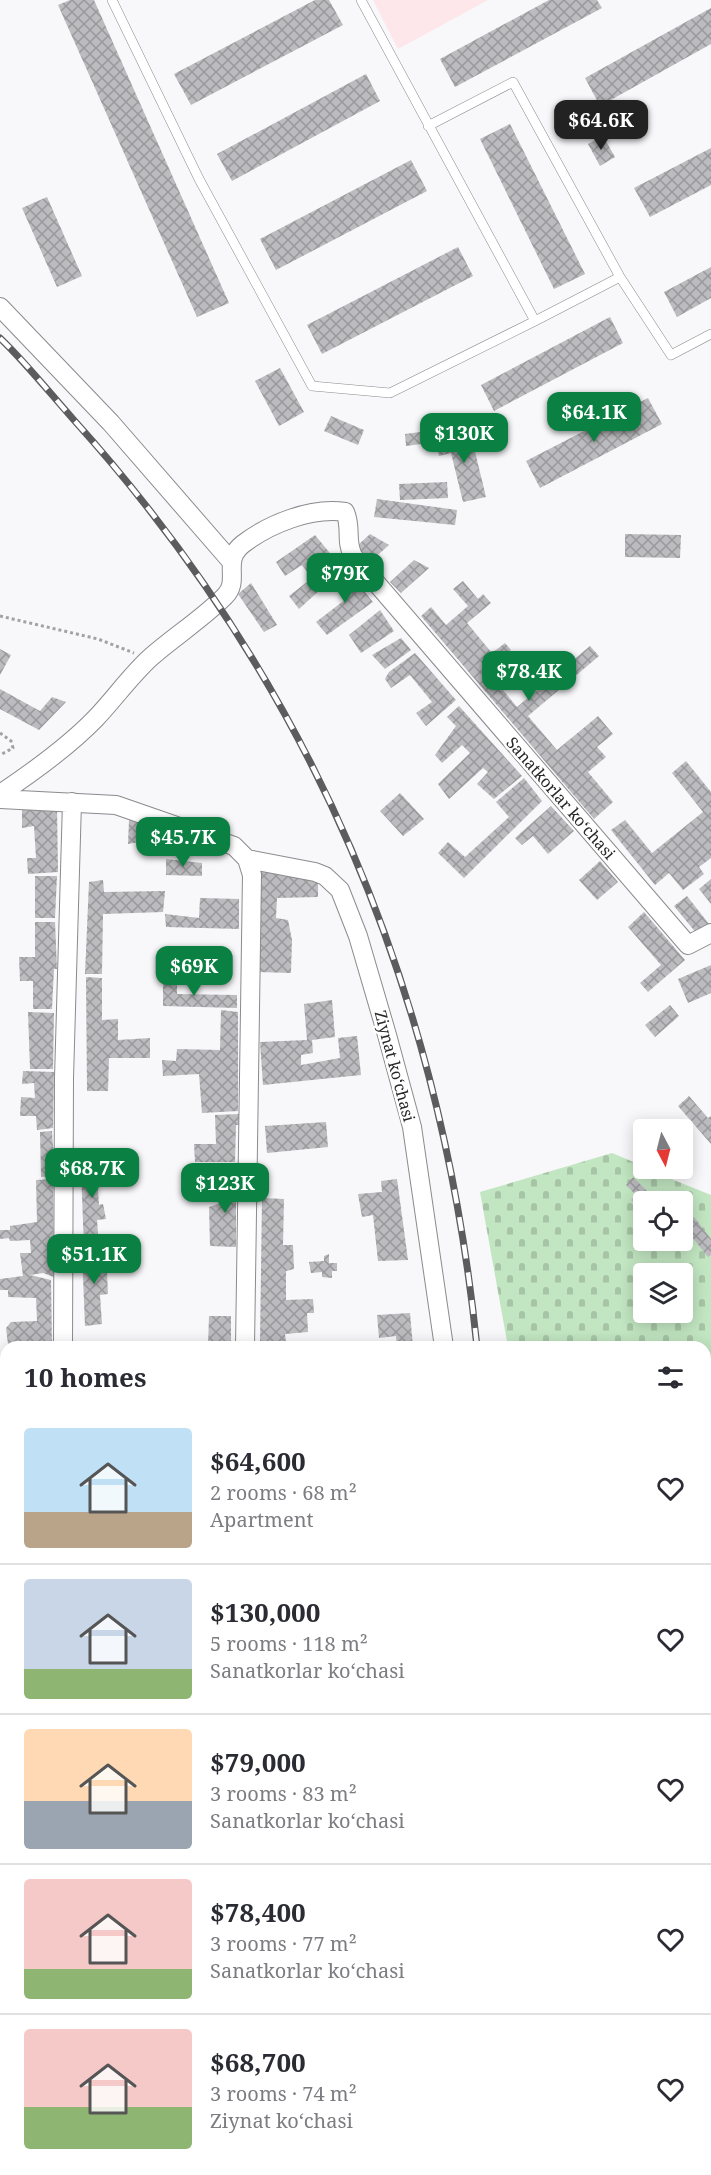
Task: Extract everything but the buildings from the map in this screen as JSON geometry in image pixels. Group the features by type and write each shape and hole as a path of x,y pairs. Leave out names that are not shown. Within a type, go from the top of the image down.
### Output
{"street":[{"path":"0,307 104,415 230,560 232,579 228,594 146,664 94,720 0,797"},
{"name":"Sanatkorlar koʻchasi","path":"230,560 235,551 244,543 272,526 330,510 345,513 350,524 348,547 353,556 688,945 711,933"},
{"name":"Ziynat koʻchasi","path":"0,797 116,805 234,846 247,859 315,872 325,876 340,890 358,936 412,1127 443,1341"},
{"path":"63,1341 64,1078 72,802"},
{"path":"245,1341 252,874 247,859"}],"lane":[{"path":"112,0 199,179 312,386 390,393 620,277"},
{"path":"361,0 535,321"},
{"path":"428,126 513,82 620,277 671,355 711,334"}],"path":[{"path":"0,616 98,639 130,650 146,664"},
{"path":"0,733 11,741 12,748 0,756"}],"shaded area":[{"path":"373,0 488,0 398,49"}],"green space":[{"path":"612,1153 633,1162 633,1179 671,1179 711,1195 711,1341 507,1341 480,1192"}],"railway":[{"path":"0,338 28,367 158,520 232,626 296,735 351,849 396,967 432,1090 459,1216 476,1341"}]}
